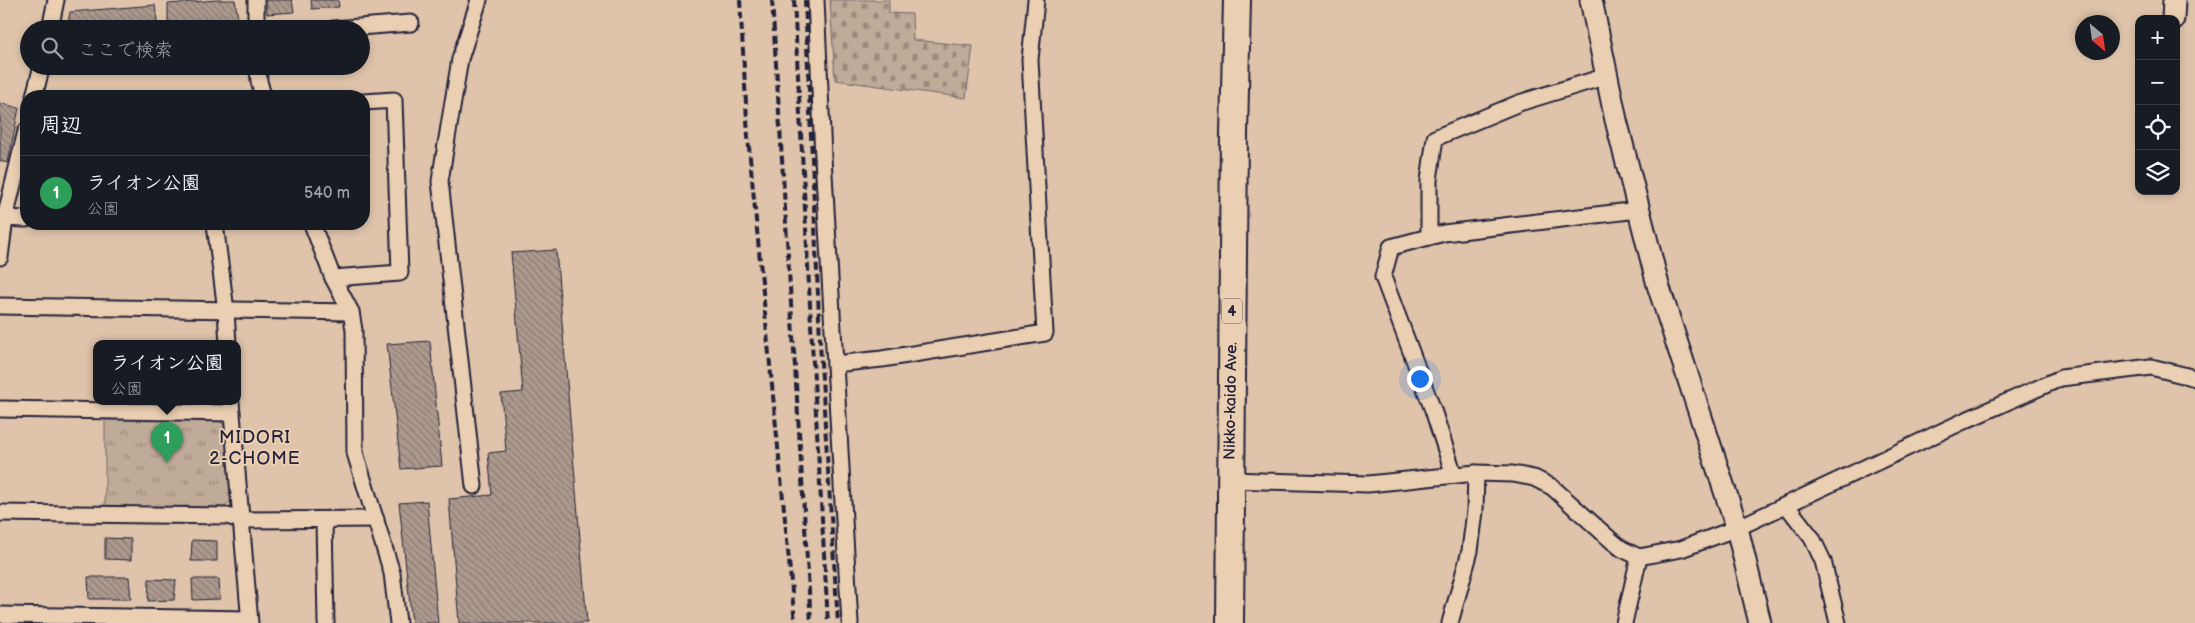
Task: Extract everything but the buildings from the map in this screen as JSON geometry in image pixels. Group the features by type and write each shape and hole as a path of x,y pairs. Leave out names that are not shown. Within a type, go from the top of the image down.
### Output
{"highway":[{"name":"Nikko-kaido Ave.","path":"1230,623 1234,86 1237,0"}],"street":[{"path":"52,20 56,0"},
{"path":"256,0 256,20"},
{"path":"474,486 440,181 460,59 480,0"},
{"path":"816,0 850,623"},
{"path":"835,364 882,359 1045,333 1030,60 1036,0"},
{"path":"1591,0 1606,76 1658,285 1737,528 1760,623"},
{"path":"2174,0 2174,15"},
{"path":"370,26 411,23"},
{"path":"36,90 40,75"},
{"path":"259,75 262,90"},
{"path":"1429,237 1429,180 1435,138 1519,103 1606,76"},
{"path":"333,278 400,273 394,100 370,102"},
{"path":"0,257 3,218 20,154"},
{"path":"1454,475 1433,410 1384,277 1391,247 1444,233 1638,210"},
{"path":"3,218 20,219"},
{"path":"216,230 228,340"},
{"path":"314,230 333,278 351,312 354,330 355,453 392,573 398,623"},
{"path":"0,306 351,312"},
{"path":"1230,480 1368,484 1476,473 1513,474 1544,482 1552,487 1612,541 1622,549 1639,557 1681,548 1737,528 1964,421 2061,378 2151,367 2195,378"},
{"path":"0,409 231,407 250,621 0,615"},
{"path":"1450,623 1470,551 1475,511 1476,473"},
{"path":"1787,506 1812,538 1823,561 1838,623"},
{"path":"0,513 227,516 241,520 376,519"},
{"path":"324,520 326,623"},
{"path":"1624,623 1639,557"}],"green space":[{"path":"830,0 889,0 889,13 912,14 913,40 973,46 966,98 835,80"},
{"path":"105,418 218,420 226,426 231,500 223,509 105,507"}],"railway":[{"path":"740,0 748,137 795,623"},
{"path":"772,0 811,623"},
{"path":"794,0 828,623"},
{"path":"805,0 821,363 838,623"}],"place":[{"name":"ライオン公園","path":"167,463"}],"district":[{"name":"MIDORI 2-CHOME","path":"255,447"}]}
